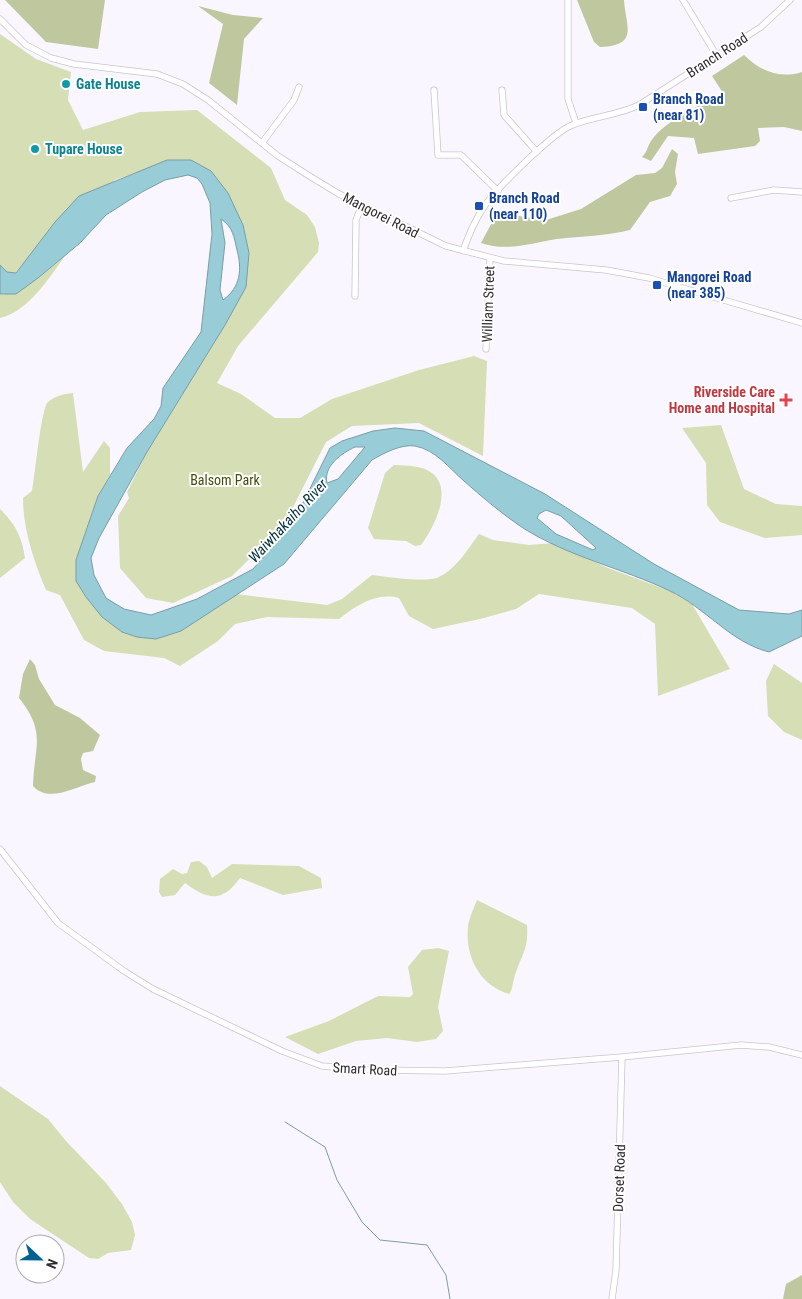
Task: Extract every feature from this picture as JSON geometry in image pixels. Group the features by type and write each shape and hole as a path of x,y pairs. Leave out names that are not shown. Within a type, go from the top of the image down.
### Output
{"street":[{"path":"568,0 568,99 576,123"},
{"path":"683,0 717,56"},
{"name":"Branch Road","path":"463,252 483,208 537,152 560,132 576,123 633,108 761,27 790,0"},
{"name":"Mangorei Road","path":"0,19 26,45 51,58 74,64 157,74 183,84 311,177 434,241 463,252 490,258 635,275 802,323"},
{"path":"262,143 294,100 299,87"},
{"path":"434,90 438,155 461,155 498,191"},
{"path":"502,90 504,115 537,152"},
{"path":"731,198 774,190 802,192"},
{"path":"355,296 356,220 362,205"},
{"name":"William Street","path":"486,349 490,258"},
{"name":"Smart Road","path":"0,849 58,923 124,972 153,989 238,1031 282,1051 322,1066 374,1070 445,1071 622,1057 741,1045 769,1047 802,1055"},
{"name":"Dorset Road","path":"612,1299 616,1270 622,1057"}],"green space":[{"path":"5,0 105,0 98,49 46,42"},
{"path":"577,0 624,0 628,27 625,39 612,46 600,47 594,42"},
{"path":"198,6 233,15 263,18 244,39 237,105 209,83 223,24"},
{"name":"Balsom Park","path":"0,34 36,59 71,72 68,100 83,130 140,112 197,110 271,168 285,200 307,215 315,227 319,243 318,252 238,346 217,383 241,394 275,418 300,418 332,399 419,370 474,356 487,361 483,456 419,423 352,426 326,442 284,525 232,576 173,603 146,598 120,568 118,516 129,498 127,492 147,452 225,325 249,253 211,171 137,172 115,180 28,258 15,273 7,272 0,265"},
{"path":"744,55 750,61 771,72 786,75 802,72 802,131 784,127 758,128 760,141 755,146 698,154 694,138 668,136 651,161 642,157 651,141 665,126 723,93 712,76"},
{"path":"672,149 678,154 675,172 677,184 670,196 650,202 630,230 510,247 491,246 481,243 497,213 546,220 581,209 636,175 655,173 662,168"},
{"path":"65,256 45,284 29,301 20,309 0,318 0,294 3,295 38,278"},
{"path":"73,393 83,472 104,441 110,448 110,475 98,496 76,560 102,617 122,632 137,637 181,631 236,594 327,605 342,599 372,575 407,579 433,579 451,569 479,534 493,540 529,545 553,543 608,568 670,591 692,604 730,669 658,696 655,624 632,608 539,594 516,609 433,629 409,616 399,598 391,597 375,598 367,601 339,619 267,617 235,624 218,641 180,666 164,658 104,651 84,640 60,595 46,590 33,557 23,510 23,498 32,491 45,407 53,398"},
{"path":"721,425 744,489 776,504 802,506 802,535 765,538 720,522 707,505 706,463 682,428"},
{"path":"394,465 414,466 428,470 438,480 441,489 439,509 436,520 421,545 415,546 406,541 374,539 368,528 385,473"},
{"path":"0,509 17,531 25,558 0,578"},
{"path":"30,659 35,665 39,679 55,705 80,718 100,735 93,751 83,753 81,759 83,770 96,776 95,782 55,794 47,794 33,786 36,731 28,710 19,698 23,674"},
{"path":"774,664 802,683 802,740 784,732 768,716 766,681"},
{"path":"199,861 207,867 212,878 232,864 299,866 321,878 322,888 283,895 240,878 227,892 221,895 214,896 201,893 185,883 175,895 162,897 159,892 160,879 173,869 182,874 187,873 191,862"},
{"path":"477,900 527,925 527,941 509,994 490,984 476,968 472,958 469,948 468,926"},
{"path":"438,948 449,951 438,1007 443,1031 436,1039 417,1042 387,1038 356,1041 318,1054 285,1037 329,1021 378,996 410,997 413,994 408,967 422,950"},
{"path":"0,1086 48,1119 106,1183 122,1204 132,1222 135,1235 131,1250 108,1253 98,1259 89,1258 65,1242 65,1234 53,1234 30,1219 13,1202 0,1182"},
{"path":"802,1275 802,1299 783,1299 786,1284"}],"water":[{"path":"167,160 191,160 211,171 228,193 243,225 249,253 246,287 225,325 147,452 99,538 91,558 94,575 106,598 124,609 151,615 197,599 253,569 293,523 330,448 342,441 373,431 395,428 424,431 545,494 654,564 739,610 789,614 802,610 802,636 769,652 742,641 695,606 670,591 577,555 523,528 485,499 436,455 415,446 404,446 372,460 284,564 181,631 156,639 137,637 122,632 102,617 86,597 76,581 76,560 98,496 127,448 154,419 161,406 163,388 201,332 212,234 210,203 202,184 197,178 188,175 165,180 106,215 80,243 16,294 0,294 0,265 7,272 16,273 55,222 79,196","holes":["221,219 228,225 232,233 239,257 240,271 237,283 223,300 220,290 225,243","355,447 365,447 338,479 327,483 328,471 331,466 339,457","546,510 561,516 596,548 593,550 556,534 537,518 539,514"]}],"waterway":[{"path":"285,1122 325,1147 337,1180 362,1222 380,1240 427,1245 446,1275 450,1299"}],"place":[{"name":"Gate House","path":"66,84"},
{"name":"Branch Road (near 81)","path":"643,107"},
{"name":"Tupare House","path":"35,149"},
{"name":"Branch Road (near 110)","path":"479,206"},
{"name":"Mangorei Road (near 385)","path":"657,285"},
{"name":"Riverside Care Home and Hospital","path":"786,400"}],"water label":[{"name":"Waiwhakaiho River","path":"288,521"}]}
